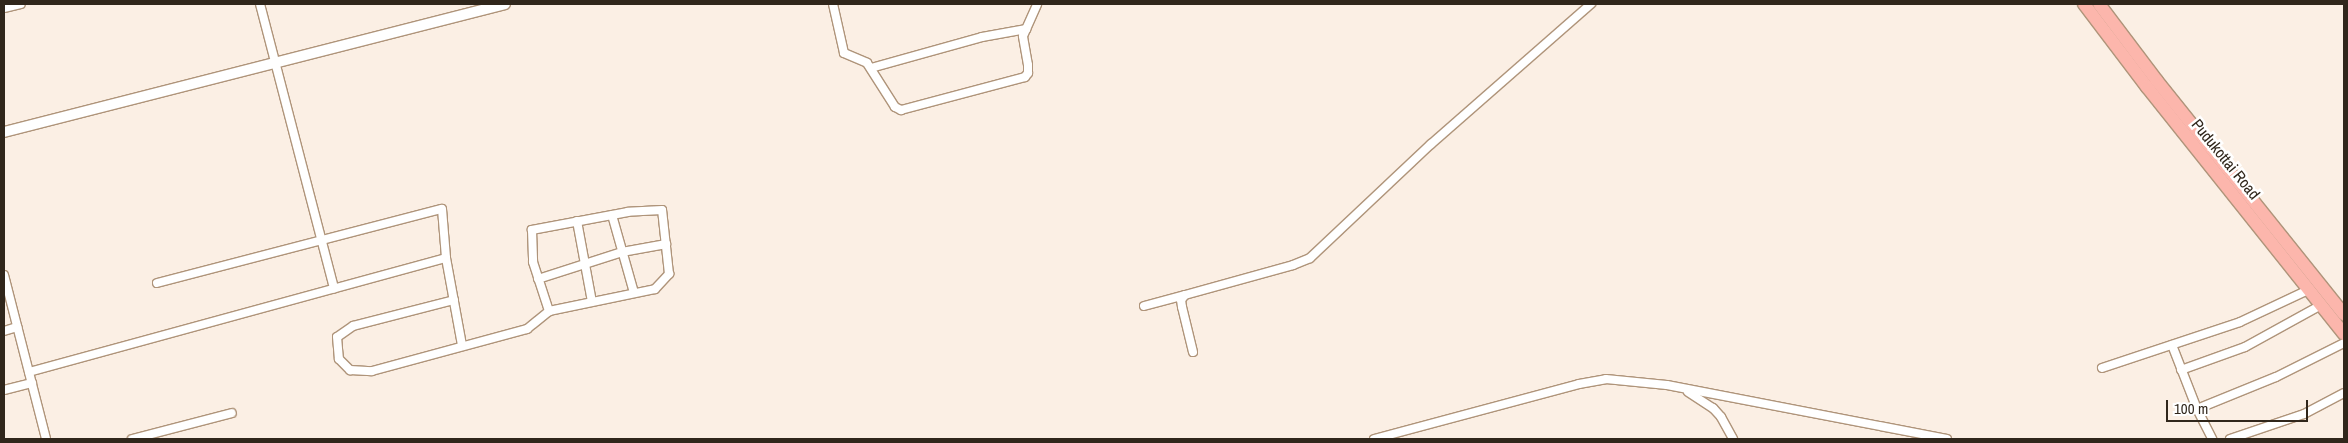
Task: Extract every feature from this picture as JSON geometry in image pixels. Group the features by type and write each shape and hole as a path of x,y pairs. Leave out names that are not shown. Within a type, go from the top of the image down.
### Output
{"highway":[{"name":"Pudukottai Road","path":"2084,4 2147,87 2344,334"},
{"name":"Pudukottai Road","path":"2099,4 2157,81 2344,314"}],"street":[{"path":"4,8 21,4"},
{"path":"260,4 334,289"},
{"path":"4,132 275,61 386,36 505,4"},
{"path":"833,4 844,53 867,63 872,68 895,107 901,110 1025,77 1028,72 1023,36 1034,15 1037,4"},
{"path":"1144,306 1293,265 1310,258 1432,144 1591,4"},
{"path":"872,68 982,37 1026,29"},
{"path":"157,283 442,209 446,258 462,345"},
{"path":"454,300 353,326 337,337 339,359 350,370 372,371 462,345 527,329 549,311 655,289 669,274 662,210 612,215 532,230 533,262 549,311"},
{"path":"612,215 634,294"},
{"path":"578,222 592,302"},
{"path":"538,278 622,252 666,244"},
{"path":"29,372 446,258"},
{"path":"4,275 46,439"},
{"path":"2102,368 2240,322 2308,290"},
{"path":"1185,294 1181,300 1192,352"},
{"path":"2181,370 2245,347 2321,305"},
{"path":"4,330 17,327"},
{"path":"2196,409 2276,377 2344,343"},
{"path":"2172,345 2196,409 2212,439"},
{"path":"1374,439 1593,381 1619,379 1667,385 1947,439"},
{"path":"4,390 32,383"},
{"path":"1667,385 1691,393 1713,408 1729,428 1733,439"},
{"path":"2230,439 2304,414 2344,393"},
{"path":"132,439 232,413"}]}
